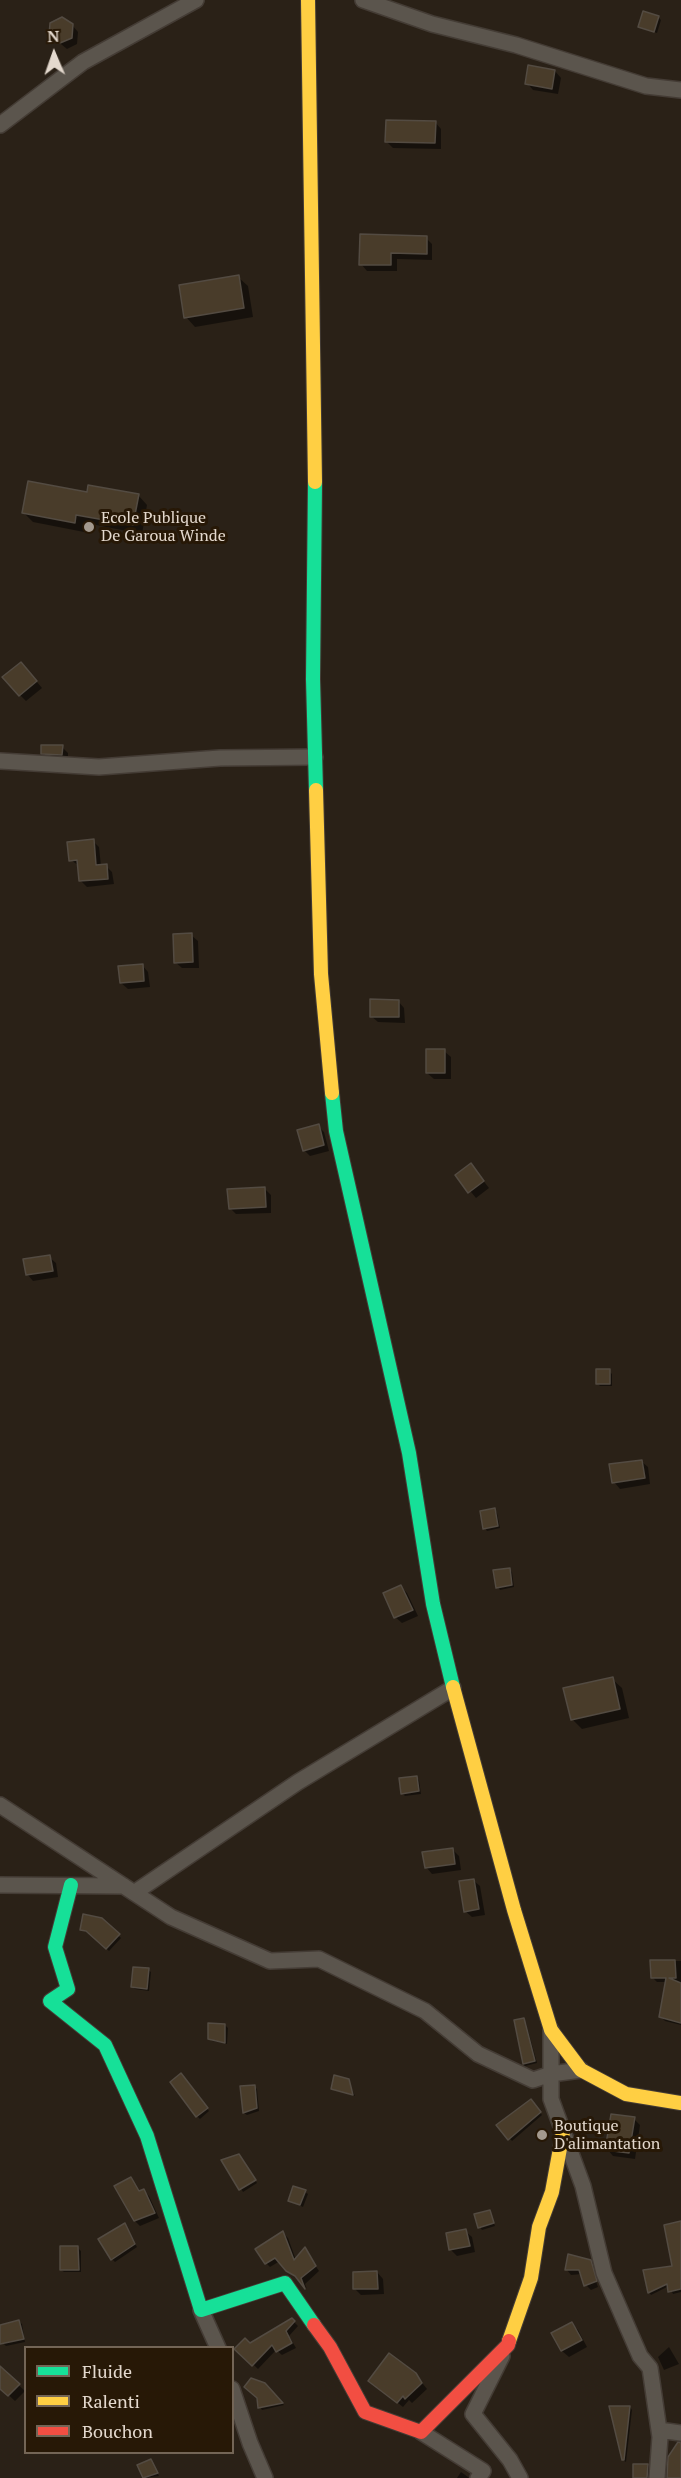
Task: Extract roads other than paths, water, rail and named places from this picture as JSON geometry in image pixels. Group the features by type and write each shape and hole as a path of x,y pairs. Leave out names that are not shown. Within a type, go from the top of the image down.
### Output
{"street":[{"path":"0,125 83,62 196,0"},
{"path":"308,0 314,405 315,758 321,974 336,1131 395,1383 409,1453 433,1604 453,1688 514,1910 550,2030 552,2099 583,2186 604,2273 640,2356 650,2368 659,2430 657,2478"},
{"path":"363,0 432,24 516,45 646,86 681,90"},
{"path":"0,761 99,767 220,758 315,758"},
{"path":"0,1885 71,1885 129,1890 298,1782 453,1688"},
{"path":"0,1805 171,1917 270,1961 320,1959 424,2011 478,2054 533,2080 551,2074 581,2070"},
{"path":"71,1885 55,1947 68,1989 50,2001 105,2045 147,2136 201,2310 217,2346"},
{"path":"550,2030 581,2070 626,2094 681,2103"},
{"path":"520,2478 510,2460 474,2414 508,2346 531,2278 539,2227 552,2192 563,2132"},
{"path":"201,2310 285,2283 330,2347 365,2412 421,2432 483,2471 478,2478"},
{"path":"421,2432 508,2346"},
{"path":"234,2395 250,2443 265,2478"},
{"path":"659,2430 681,2433"}],"place":[{"name":"Ecole Publique De Garoua Winde","path":"89,527"},
{"name":"Boutique D'alimantation","path":"542,2135"}]}
